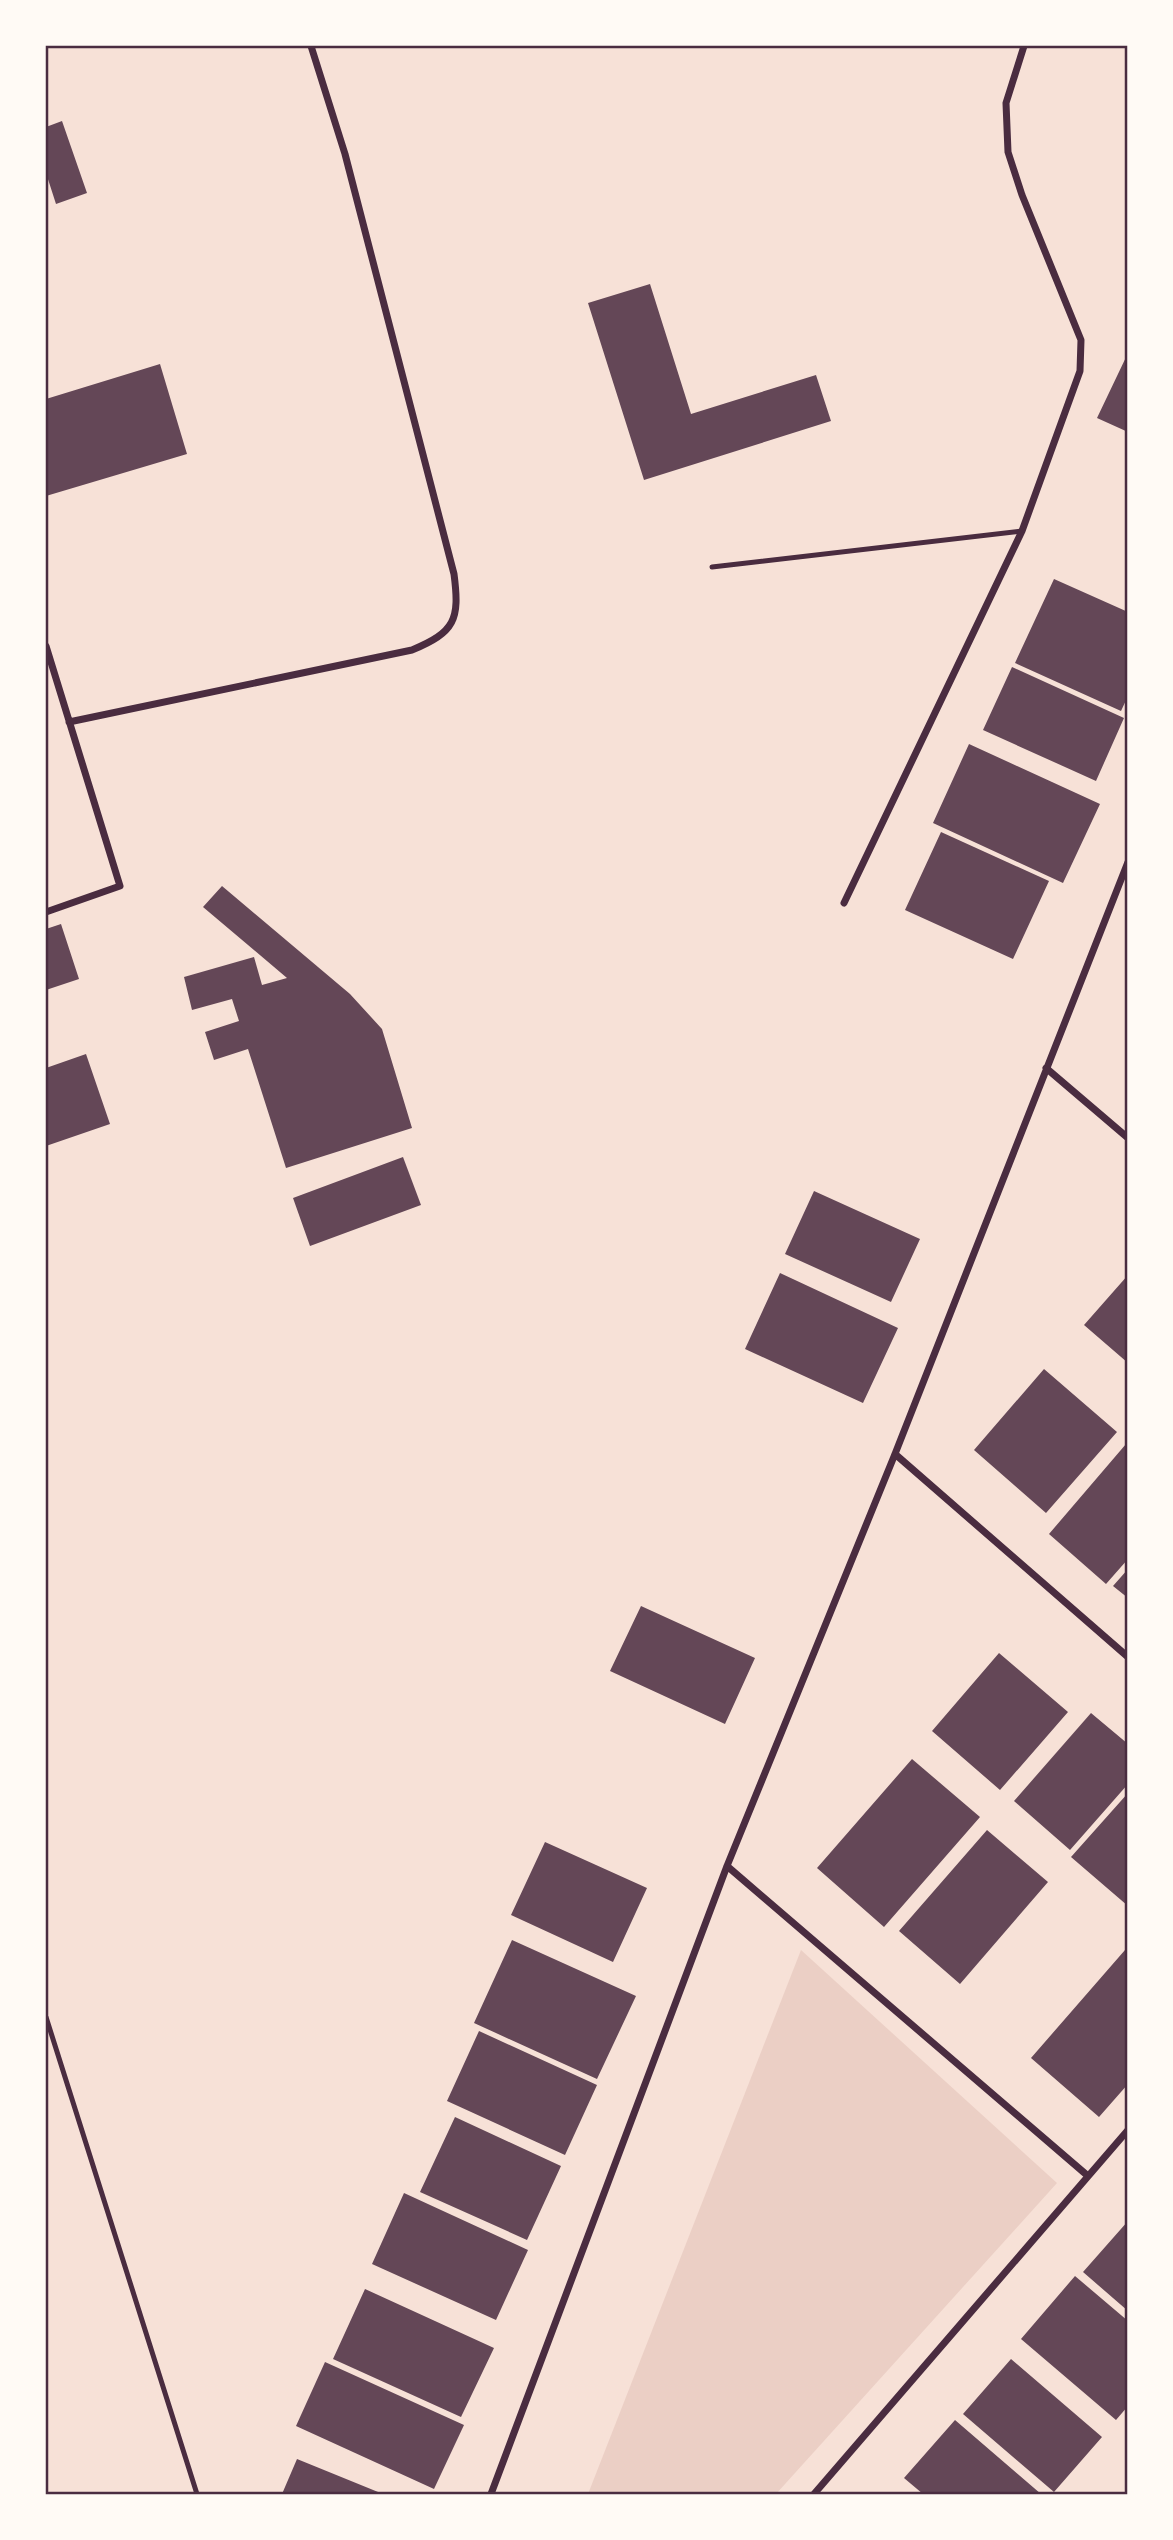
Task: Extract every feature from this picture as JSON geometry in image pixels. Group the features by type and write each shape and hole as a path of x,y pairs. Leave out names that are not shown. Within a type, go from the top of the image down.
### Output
{"street":[{"path":"69,722 411,650 436,640 452,625 458,602 454,574 345,154 311,46"},
{"path":"844,903 1022,531 1080,371 1081,340 1022,195 1008,152 1006,103 1024,46"},
{"path":"46,646 120,886 46,912"},
{"path":"491,2494 727,1866 895,1454 1128,862"},
{"path":"1046,1068 1128,1138"},
{"path":"895,1454 1128,1657"},
{"path":"727,1866 1088,2176"},
{"path":"814,2494 1128,2130"}],"lane":[{"path":"712,567 1022,531"},
{"path":"46,2018 197,2494"}],"shaded area":[{"path":"801,1950 1057,2183 776,2494 588,2494"}],"building":[{"path":"62,121 87,193 56,204 46,173 46,127"},
{"path":"650,284 691,414 816,375 831,421 644,480 588,303"},
{"path":"1128,353 1128,432 1097,418"},
{"path":"160,364 187,454 46,496 46,399"},
{"path":"1054,579 1128,612 1128,696 1121,711 1015,663"},
{"path":"1012,667 1124,718 1096,781 983,730"},
{"path":"969,744 1100,804 1063,883 933,823"},
{"path":"941,832 1049,881 1013,959 905,910"},
{"path":"222,886 350,994 382,1029 412,1128 286,1168 248,1049 214,1060 205,1032 239,1021 232,999 192,1010 184,977 254,957 262,985 287,978 203,907"},
{"path":"61,924 79,979 46,990 46,929"},
{"path":"86,1054 110,1124 46,1146 46,1068"},
{"path":"403,1157 421,1205 310,1246 293,1198"},
{"path":"814,1191 920,1239 891,1302 785,1254"},
{"path":"780,1273 898,1328 863,1403 745,1349"},
{"path":"1128,1275 1128,1363 1084,1325"},
{"path":"1044,1369 1117,1432 1046,1513 974,1450"},
{"path":"1126,1444 1128,1559 1106,1584 1049,1534"},
{"path":"1128,1569 1128,1598 1113,1586"},
{"path":"641,1606 755,1658 725,1724 610,1671"},
{"path":"999,1653 1068,1712 1000,1790 932,1731"},
{"path":"1091,1713 1128,1744 1128,1784 1070,1850 1014,1801"},
{"path":"912,1759 980,1817 884,1927 817,1868"},
{"path":"1128,1793 1128,1906 1071,1857"},
{"path":"987,1830 1048,1882 960,1984 899,1931"},
{"path":"545,1842 647,1888 613,1962 511,1915"},
{"path":"512,1940 636,1996 597,2079 474,2023"},
{"path":"1125,1950 1128,1952 1128,2084 1099,2117 1031,2058"},
{"path":"479,2031 597,2085 565,2155 447,2101"},
{"path":"455,2117 561,2166 527,2240 420,2192"},
{"path":"404,2193 528,2250 496,2320 372,2264"},
{"path":"1128,2221 1128,2311 1083,2272"},
{"path":"1075,2276 1128,2321 1128,2406 1116,2420 1021,2339"},
{"path":"365,2289 494,2348 461,2417 333,2359"},
{"path":"1011,2359 1102,2437 1054,2492 963,2414"},
{"path":"325,2362 464,2425 434,2489 296,2426"},
{"path":"955,2420 1041,2494 923,2494 904,2478"},
{"path":"297,2459 383,2494 282,2494"}]}
